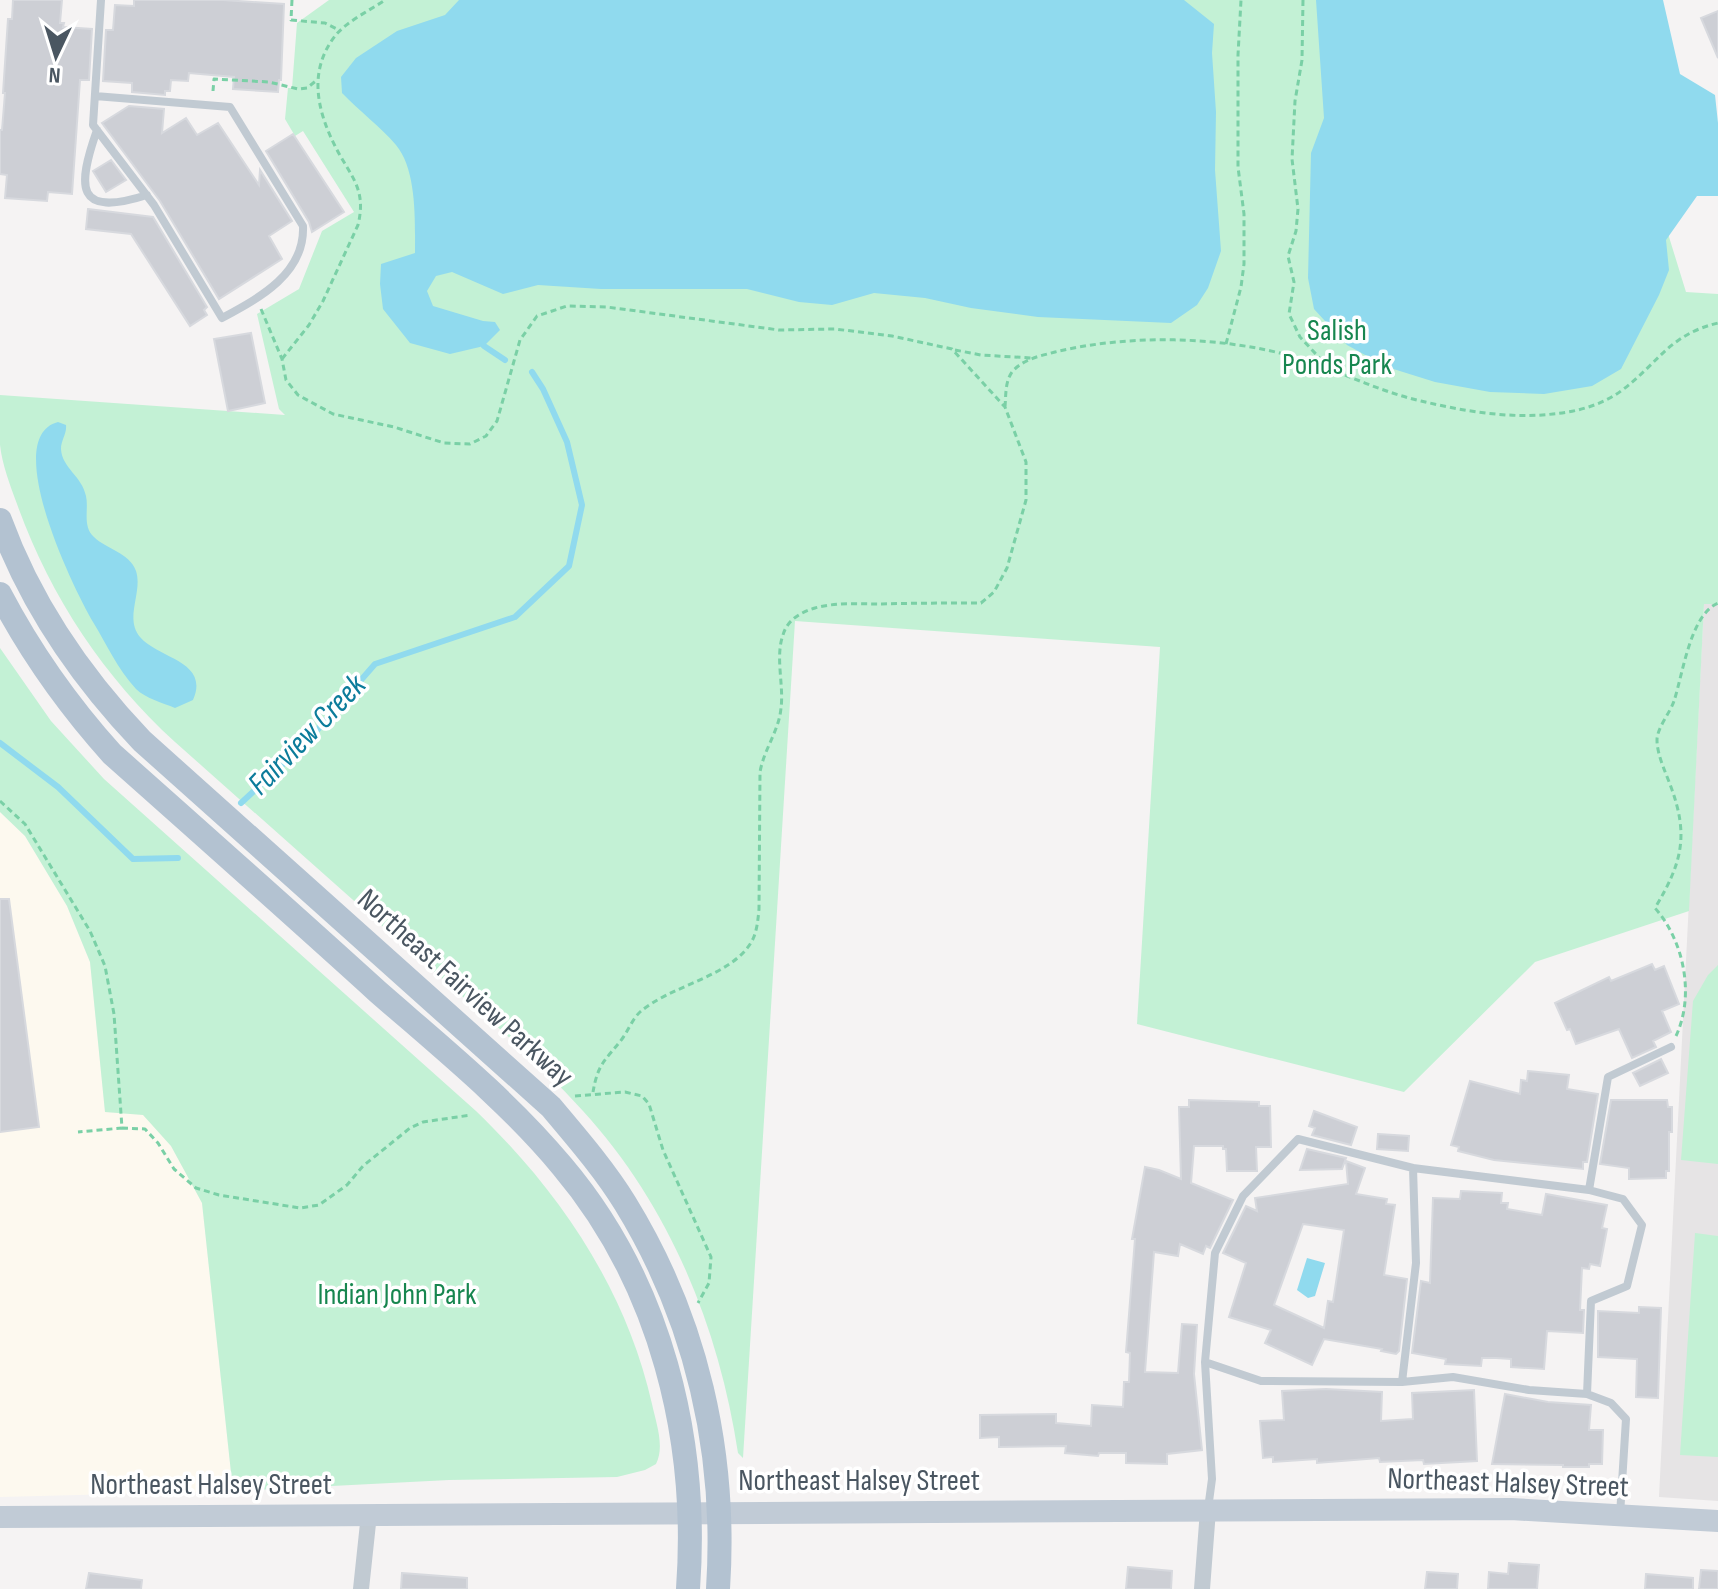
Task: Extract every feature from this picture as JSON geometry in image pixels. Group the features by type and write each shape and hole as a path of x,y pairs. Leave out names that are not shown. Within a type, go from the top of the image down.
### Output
{"main road":[{"name":"Northeast Fairview Parkway","path":"0,520 16,559 53,630 109,706 142,741 551,1107 625,1203 681,1314 699,1371 717,1469 718,1589"},
{"name":"Northeast Fairview Parkway","path":"0,594 45,673 112,754 472,1076 524,1124 570,1175 604,1225 638,1288 665,1354 688,1469 688,1589"}],"street":[{"name":"Northeast Halsey Street","path":"0,1517 1511,1509 1718,1521"},
{"path":"1202,1589 1208,1510"},
{"path":"361,1589 369,1514"}],"lane":[{"path":"95,96 230,107 303,226 303,241 282,279 257,300 222,318 147,195 93,125 101,0"},
{"path":"97,130 84,175 84,189 92,200 120,204 147,195"},
{"path":"1589,1190 1608,1077 1671,1047"},
{"path":"1208,1510 1212,1479 1205,1362 1215,1253 1243,1196 1298,1139 1413,1168 1589,1190 1623,1199 1642,1225 1627,1286 1591,1301 1587,1394"},
{"path":"1402,1382 1416,1263 1413,1168"},
{"path":"1205,1362 1261,1381 1402,1382 1453,1377 1529,1390 1587,1394 1611,1403 1626,1419 1620,1515"}],"path":[{"path":"292,0 291,20 325,23 341,31"},
{"path":"282,359 309,325 323,301 361,213 355,179 335,147 317,102 321,64 341,31 385,0"},
{"path":"1226,344 1244,264 1244,214 1238,167 1241,0"},
{"path":"1303,0 1302,60 1295,101 1292,159 1298,209 1296,231 1288,256 1294,290 1289,314 1300,337 1331,369"},
{"path":"213,106 214,79 269,82 298,89 307,88 317,80"},
{"path":"257,300 282,359 286,380 298,395 333,414 394,427 444,443 470,444 486,436 497,421 520,340 528,328 537,316 567,306 607,307 779,330 835,329 892,336 981,355 1033,358 1089,344 1135,339 1226,344 1293,357 1380,390 1456,409 1528,416 1597,405 1620,392 1677,340 1718,323"},
{"path":"593,1092 600,1063 624,1037 638,1014 738,957 757,929 760,772 763,753 777,728 781,710 780,647 789,622 815,608 841,604 981,603 994,592 1007,568 1028,488 1026,462 1005,407 952,349"},
{"path":"1005,407 1006,383 1011,374 1033,358"},
{"path":"1671,1047 1684,1020 1686,974 1668,923 1655,908 1682,846 1682,825 1657,738 1674,703 1690,643 1700,621 1718,603"},
{"path":"0,801 25,824 90,931 105,966 114,1014 122,1128"},
{"path":"575,1096 593,1092 625,1092 642,1096 649,1104 663,1150 711,1257 709,1283 698,1303 681,1314"},
{"path":"78,1132 145,1129 174,1169 196,1188 219,1195 300,1208 319,1205 347,1185 363,1166 410,1128 423,1122 471,1115"}],"shaded area":[{"path":"1704,603 1718,604 1718,1501 1659,1497"},
{"path":"0,812 25,836 67,906 90,962 105,1112 143,1114 171,1146 202,1202 233,1491 0,1497"}],"green space":[{"name":"Salish Ponds Park","path":"329,0 1596,0 1686,292 1718,294 1718,604 1704,604 1689,911 1535,962 1404,1092 1137,1024 1160,647 795,621 743,1458 738,1453 718,1360 686,1270 641,1186 614,1148 583,1111 522,1050 149,717 81,633 45,571 4,467 0,445 0,395 285,415 279,409 257,314 299,289 322,231 354,212 303,131 295,136 285,119 288,88 292,88 297,23"},
{"name":"Indian John Park","path":"0,648 51,721 104,779 476,1111 535,1175 586,1245 625,1321 640,1362 657,1427 660,1450 656,1464 617,1477 449,1480 233,1491 202,1203 171,1146 143,1115 105,1112 90,962 67,906 25,836 0,812"},
{"path":"1718,965 1718,1164 1681,1160 1693,1001 1708,975"},
{"path":"1695,1233 1718,1236 1718,1457 1680,1455"}],"water":[{"path":"459,0 1184,0 1214,24 1215,170 1221,251 1208,288 1197,305 1171,323 1038,317 925,298 874,293 832,305 799,302 747,289 601,289 538,285 503,294 452,272 436,276 427,291 433,306 495,322 500,330 484,346 450,354 410,343 383,309 380,284 381,264 415,253 413,196 408,168 396,145 342,93 341,77 356,58 397,31 445,15"},
{"path":"1316,0 1663,0 1680,74 1715,95 1718,196 1697,196 1666,240 1669,270 1621,369 1592,386 1544,394 1490,392 1435,382 1387,367 1347,345 1314,309 1308,278 1311,153 1324,118"},
{"path":"58,422 66,425 62,456 84,489 90,533 123,555 136,571 136,630 148,644 189,669 195,677 193,700 175,708 136,689 118,665 83,604 58,548 38,483 36,455 42,434"},
{"path":"1307,1258 1325,1263 1315,1296 1308,1298 1297,1290"}],"building":[{"path":"13,0 62,0 60,23 64,23 63,27 92,29 89,80 80,80 72,194 48,192 47,201 5,198 7,175 0,174 8,19 12,19"},
{"path":"134,0 284,4 278,92 233,89 234,77 189,73 188,81 171,80 170,91 165,91 165,95 132,92 132,83 103,81 106,30 113,30 115,5 134,6"},
{"path":"1718,11 1718,58 1701,18"},
{"path":"129,106 164,109 162,133 186,118 197,135 218,123 259,185 260,170 292,221 269,236 282,259 219,299 160,201 102,123"},
{"path":"293,134 344,212 312,232 266,151"},
{"path":"111,160 126,180 106,192 93,171"},
{"path":"88,209 153,217 207,307 204,310 207,315 190,326 131,234 86,229"},
{"path":"251,333 265,403 228,411 214,339"},
{"path":"0,899 9,899 39,1127 0,1132"},
{"path":"1652,964 1655,970 1664,966 1679,1004 1662,1011 1671,1032 1653,1041 1656,1047 1632,1058 1619,1029 1576,1044 1555,1003 1609,977 1611,981"},
{"path":"1661,1059 1668,1073 1640,1086 1633,1073"},
{"path":"1528,1071 1569,1075 1567,1089 1598,1094 1587,1162 1583,1162 1583,1169 1494,1160 1458,1151 1459,1147 1451,1145 1470,1081 1520,1094 1521,1080 1527,1081"},
{"path":"1189,1100 1259,1102 1259,1106 1270,1106 1271,1147 1256,1147 1257,1171 1227,1171 1226,1149 1223,1146 1194,1146 1191,1183 1233,1200 1210,1248 1206,1246 1203,1254 1180,1244 1178,1256 1154,1252 1145,1372 1178,1373 1182,1324 1197,1325 1194,1374 1202,1450 1167,1454 1167,1464 1126,1463 1126,1453 1099,1453 1098,1456 1065,1453 1066,1446 999,1447 999,1437 980,1438 980,1415 1056,1414 1056,1423 1091,1426 1092,1405 1123,1407 1124,1382 1129,1382 1130,1353 1126,1352 1135,1239 1132,1239 1145,1167 1181,1179 1179,1107 1189,1107"},
{"path":"1611,1100 1667,1100 1668,1107 1672,1107 1666,1178 1629,1179 1629,1168 1600,1164"},
{"path":"1314,1111 1357,1127 1351,1145 1312,1135 1315,1128 1309,1126"},
{"path":"1378,1134 1409,1136 1408,1151 1377,1149"},
{"path":"1307,1149 1346,1158 1342,1169 1300,1170"},
{"path":"1346,1161 1365,1168 1356,1194 1387,1199 1386,1204 1395,1205 1384,1275 1407,1279 1399,1351 1396,1354 1324,1339 1312,1365 1265,1343 1271,1330 1229,1317 1246,1263 1223,1253 1246,1206 1257,1211 1255,1198 1348,1184","holes":["1303,1224 1344,1230 1333,1302 1328,1301 1324,1328 1274,1305"]},
{"path":"1461,1191 1502,1193 1501,1203 1508,1203 1507,1209 1542,1215 1546,1194 1607,1205 1602,1228 1607,1229 1600,1266 1590,1264 1589,1269 1582,1268 1580,1310 1584,1310 1583,1333 1547,1331 1544,1369 1511,1367 1511,1359 1496,1358 1482,1358 1481,1366 1445,1364 1446,1359 1412,1353 1421,1281 1430,1283 1433,1198 1460,1199"},
{"path":"1639,1307 1661,1308 1658,1398 1636,1397 1637,1359 1598,1357 1598,1311 1639,1313"},
{"path":"1326,1389 1382,1392 1381,1421 1413,1419 1412,1393 1474,1390 1477,1461 1424,1464 1423,1460 1380,1462 1379,1458 1317,1463 1317,1459 1273,1462 1273,1457 1263,1458 1260,1421 1284,1420 1282,1391"},
{"path":"1505,1394 1548,1402 1591,1405 1589,1430 1603,1430 1602,1464 1563,1467 1492,1464"},
{"path":"1509,1563 1539,1565 1537,1589 1488,1589 1489,1572 1508,1574"},
{"path":"1128,1567 1172,1571 1171,1589 1126,1589"},
{"path":"1701,1570 1718,1571 1718,1589 1699,1589"},
{"path":"1427,1572 1458,1574 1457,1589 1425,1589"},
{"path":"89,1573 142,1580 141,1589 86,1589"},
{"path":"402,1573 467,1578 467,1589 401,1589"},
{"path":"1646,1574 1693,1578 1693,1589 1645,1589"}],"waterway":[{"name":"Fairview Creek","path":"484,346 505,360"},
{"name":"Fairview Creek","path":"241,803 306,743 375,664 515,617 569,566 582,505 567,442 532,372"},
{"name":"Fairview Creek","path":"0,743 58,787 133,859 178,858"}]}
